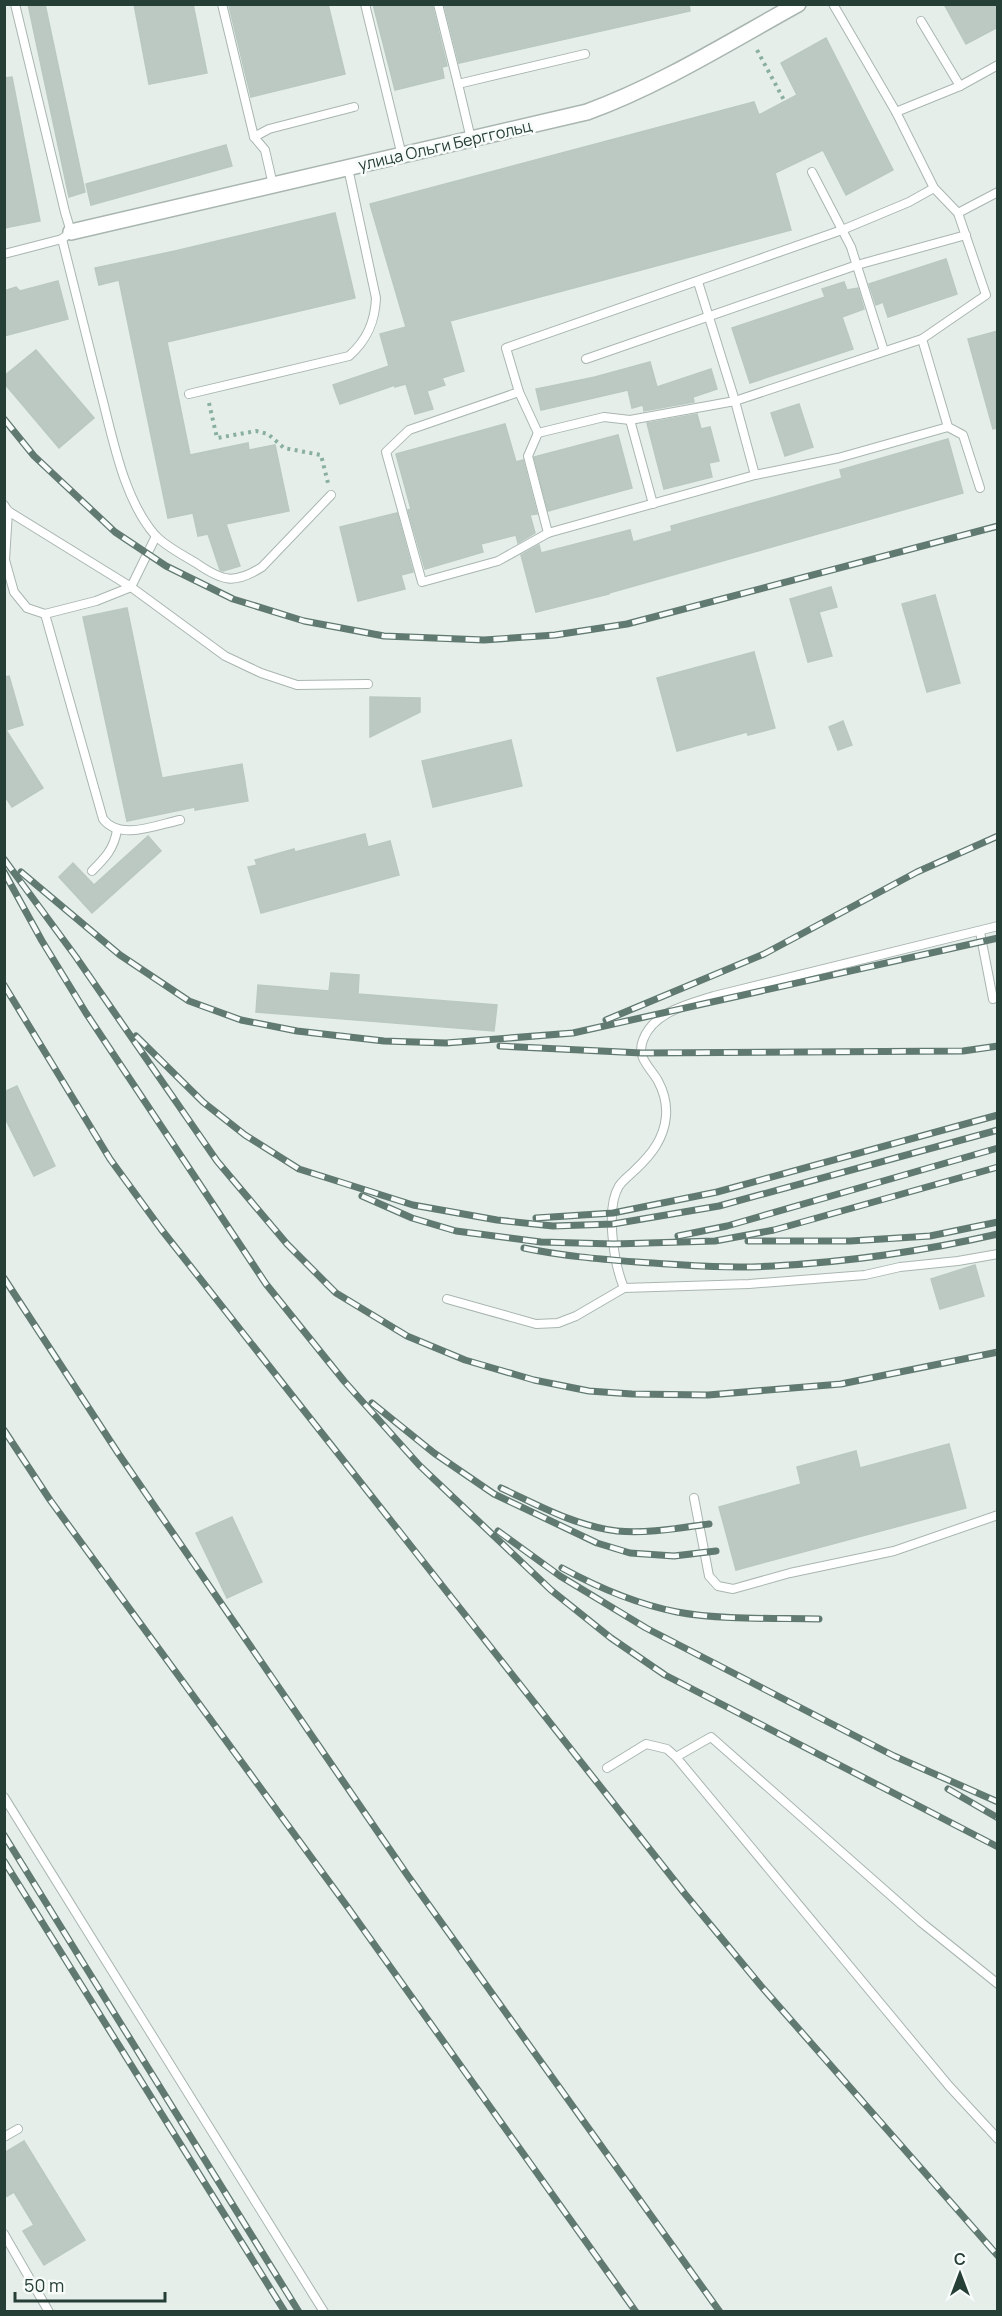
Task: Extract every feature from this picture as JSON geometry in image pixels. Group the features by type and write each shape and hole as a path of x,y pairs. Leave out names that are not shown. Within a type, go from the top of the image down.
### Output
{"street":[{"name":"улица Ольги Берггольц","path":"67,236 273,185 587,112 620,100 797,5"}],"lane":[{"path":"15,4 65,212 67,236 116,448 140,514 156,536 217,578 233,579 250,574 262,567 331,495"},
{"path":"222,4 254,137 265,150 273,185"},
{"path":"365,4 402,156"},
{"path":"438,4 471,139"},
{"path":"538,434 604,417 630,420 735,401 922,339 986,295 958,213 934,188 896,112 833,4"},
{"path":"921,21 960,86"},
{"path":"458,84 585,54"},
{"path":"896,112 960,86 998,65"},
{"path":"254,137 269,129 354,107"},
{"path":"189,394 349,356 361,346 375,315 376,298 348,168"},
{"path":"812,172 857,265 884,351"},
{"path":"548,533 528,456 538,434 519,392 506,348 842,230 909,202 934,188"},
{"path":"958,213 998,192"},
{"path":"586,359 857,265 966,235"},
{"path":"4,254 67,236"},
{"path":"698,282 755,475"},
{"path":"922,339 948,427"},
{"path":"519,392 409,430 386,452 422,582 498,561 548,533 755,475 838,458 948,427 963,435 980,488"},
{"path":"630,420 653,504"},
{"path":"6,508 5,560 14,592 27,608 45,614 96,601 131,587 156,536"},
{"path":"6,508 131,587 225,656 261,673 297,685 368,684"},
{"path":"45,614 103,819 117,830 128,831 180,820"},
{"path":"92,871 109,854 115,843 117,830"},
{"path":"624,1288 615,1260 613,1199 620,1184 649,1157 661,1138 666,1116 666,1096 657,1079 646,1067 642,1053 643,1040 653,1027 669,1012 714,996 998,926"},
{"path":"980,932 993,999"},
{"path":"447,1299 536,1324 558,1323 576,1316 624,1288 749,1284 865,1275 900,1267 998,1254"},
{"path":"694,1498 709,1576 718,1586 733,1589 790,1573 894,1551 998,1515"},
{"path":"676,1757 711,1737 922,1923 998,1984"},
{"path":"607,1768 646,1744 667,1749 676,1757 949,2086 998,2139"},
{"path":"4,1797 324,2312"},
{"path":"4,2137 18,2129"},
{"path":"4,2234 49,2312"}],"path":[{"path":"757,50 785,102"},
{"path":"205,391 217,438 256,431 268,434 284,448 321,456 331,495"}],"building":[{"path":"28,4 45,4 85,192 69,197"},
{"path":"134,4 193,4 207,73 149,84"},
{"path":"237,4 328,4 345,74 251,97 229,6"},
{"path":"373,4 432,4 447,66 442,67 444,78 395,90"},
{"path":"444,4 689,4 690,11 459,63"},
{"path":"944,4 998,4 998,27 966,44"},
{"path":"826,38 893,170 846,195 823,150 775,173 791,230 450,321 464,371 442,378 445,385 427,391 433,409 415,414 406,384 395,387 395,385 340,404 333,385 389,366 380,334 406,327 370,204 754,102 759,115 797,95 781,63"},
{"path":"12,77 40,221 4,228 4,78"},
{"path":"226,145 232,166 91,205 86,184"},
{"path":"335,213 355,298 167,342 190,455 248,443 249,450 275,445 289,511 226,524 240,566 223,571 220,570 208,534 198,536 193,513 168,518 119,280 99,285 95,268"},
{"path":"946,259 957,294 888,317 883,302 876,305 869,284"},
{"path":"58,281 68,319 4,336 4,291 16,287 20,291"},
{"path":"844,282 847,290 858,288 864,309 842,317 853,349 750,383 732,328 825,297 822,289"},
{"path":"998,331 998,428 993,429 968,339"},
{"path":"36,350 94,418 59,448 4,383 4,376"},
{"path":"650,362 657,387 711,369 717,389 693,397 694,402 644,411 643,405 632,408 628,390 541,410 536,389 595,377"},
{"path":"799,404 813,447 785,456 771,413"},
{"path":"697,414 701,429 710,427 719,461 709,463 712,477 664,489 647,423"},
{"path":"505,424 516,462 523,460 537,514 530,515 535,533 518,543 516,535 481,544 483,552 425,569 408,510 411,509 396,454"},
{"path":"618,435 632,488 548,511 534,457"},
{"path":"948,439 963,493 609,594 536,612 521,555 539,545 541,553 630,530 633,542 672,531 671,526 842,478 840,470"},
{"path":"397,513 413,572 401,575 405,589 358,601 340,527"},
{"path":"831,587 837,607 819,612 832,656 808,662 790,599"},
{"path":"935,595 960,683 927,692 902,604"},
{"path":"127,608 162,778 242,764 248,801 195,810 195,807 127,821 83,617"},
{"path":"754,652 775,728 748,735 747,732 677,751 657,678"},
{"path":"9,676 23,725 6,730 43,788 12,807 4,795 4,677"},
{"path":"370,697 420,698 420,712 370,737"},
{"path":"843,721 852,745 838,750 829,727"},
{"path":"511,740 522,786 433,807 422,761"},
{"path":"365,834 368,847 390,841 399,875 261,913 248,867 257,865 255,860"},
{"path":"148,836 161,851 92,913 59,877 73,863 94,885"},
{"path":"331,973 359,975 358,994 497,1005 494,1031 256,1012 258,985 329,991"},
{"path":"17,1086 55,1166 34,1176 4,1116 4,1092"},
{"path":"975,1265 984,1296 940,1309 931,1279"},
{"path":"949,1444 966,1508 736,1570 719,1507 801,1484 797,1467 856,1451 860,1468"},
{"path":"232,1517 262,1582 227,1598 196,1533"},
{"path":"24,2141 85,2240 44,2265 23,2231 34,2225 14,2192 4,2198 4,2153"}],"railway":[{"path":"4,419 34,456 115,532 166,566 233,599 304,621 384,636 484,640 555,635 627,624 998,526"},
{"path":"606,1020 764,954 917,872 998,836"},
{"path":"4,859 76,957 217,1161 287,1244 336,1293 407,1336 465,1360 534,1380 589,1391 632,1394 708,1395 841,1384 998,1352"},
{"path":"4,872 42,941 86,1013 266,1284 344,1381 419,1465 551,1590 611,1638 665,1675 998,1847"},
{"path":"21,872 120,955 189,1001 241,1020 297,1031 384,1041 446,1043 573,1033 998,938"},
{"path":"4,985 110,1159 161,1229 685,1894 761,1986 998,2256"},
{"path":"136,1036 203,1102 245,1135 299,1169 413,1205 497,1220 553,1226 613,1224 719,1206 998,1130"},
{"path":"500,1046 642,1053 963,1051 998,1046"},
{"path":"536,1218 613,1213 717,1192 998,1115"},
{"path":"678,1236 727,1226 998,1148"},
{"path":"362,1196 412,1218 456,1231 541,1242 614,1244 715,1241 774,1230 998,1167"},
{"path":"748,1241 850,1241 930,1236 998,1222"},
{"path":"524,1248 623,1261 756,1267 886,1255 998,1234"},
{"path":"4,1278 118,1453 408,1876 720,2312"},
{"path":"372,1403 434,1453 494,1494 597,1543 630,1553 674,1556 716,1551"},
{"path":"4,1430 50,1500 349,1909 636,2312"},
{"path":"501,1488 586,1525 617,1531 640,1532 709,1524"},
{"path":"498,1531 560,1576 646,1628 894,1756 998,1802"},
{"path":"562,1568 618,1594 647,1605 677,1612 729,1617 819,1619"},
{"path":"948,1789 998,1818"},
{"path":"4,1835 299,2312"},
{"path":"4,1861 285,2312"}]}
